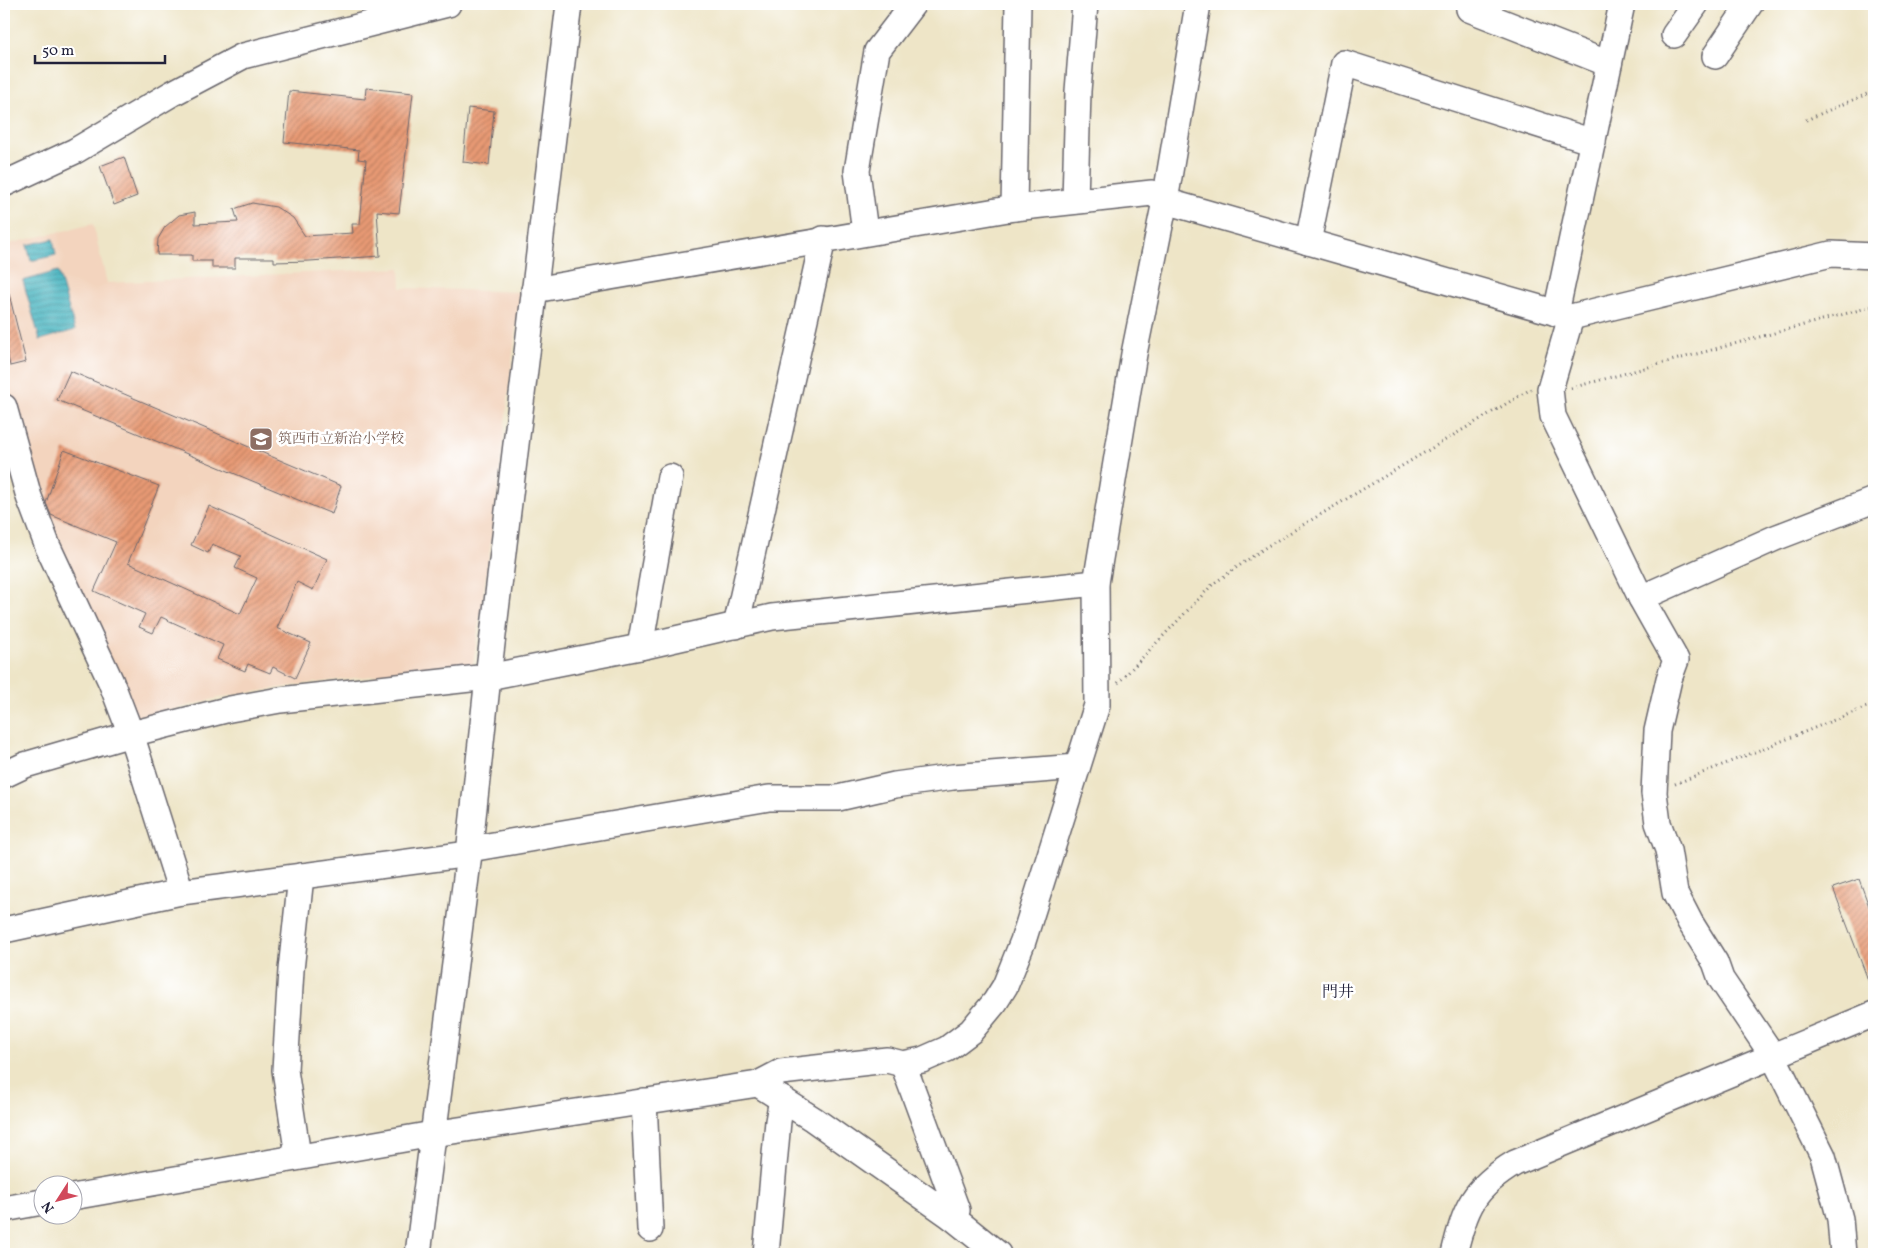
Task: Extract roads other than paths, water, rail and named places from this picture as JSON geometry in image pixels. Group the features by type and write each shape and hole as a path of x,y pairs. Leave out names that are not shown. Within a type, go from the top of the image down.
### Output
{"street":[{"path":"418,1254 469,852 488,677 569,4"},
{"path":"866,232 858,171 877,52 913,4"},
{"path":"1014,208 1018,4"},
{"path":"1075,201 1078,91 1085,4"},
{"path":"82,1195 298,1156 758,1084 781,1072 887,1060 903,1064 922,1060 947,1048 971,1031 996,1002 1005,986 1022,942 1097,705 1096,583 1134,354 1165,201 1198,4"},
{"path":"1622,4 1593,142 1564,315 1551,394 1553,416 1641,598 1676,660 1669,679 1657,731 1654,793 1658,823 1668,850 1675,893 1690,922 1715,962 1721,979 1773,1056 1823,1156 1840,1219 1843,1254"},
{"path":"1674,35 1696,4"},
{"path":"1715,56 1750,4"},
{"path":"4,184 75,151 171,94 243,56 440,5"},
{"path":"1469,9 1609,64"},
{"path":"1308,242 1344,63 1593,142"},
{"path":"534,290 823,239 1014,208 1152,194 1165,201 1564,315 1830,254 1874,256"},
{"path":"736,626 823,239"},
{"path":"4,407 29,497 48,547 111,682 131,734 180,892"},
{"path":"640,647 670,477"},
{"path":"1641,598 1775,538 1874,500"},
{"path":"4,774 25,765 131,734 230,709 280,700 488,677 640,647 772,617 1096,583"},
{"path":"4,930 180,892 469,852 769,798 838,798 895,785 952,777 1077,767"},
{"path":"298,1156 285,1070 291,970 302,876"},
{"path":"1454,1254 1467,1209 1475,1195 1498,1173 1515,1163 1874,1014"},
{"path":"903,1064 956,1210 952,1217"},
{"path":"758,1084 952,1217 998,1254"},
{"path":"766,1254 778,1121 782,1099"},
{"path":"644,1101 650,1229"},
{"path":"4,1209 32,1204"}],"water":[{"path":"53,239 56,255 31,261 27,245"},
{"path":"58,271 75,330 40,340 23,281"}],"place":[{"name":"筑西市立新治小学校","path":"261,439"}],"district":[{"name":"門井","path":"1338,993"}]}
